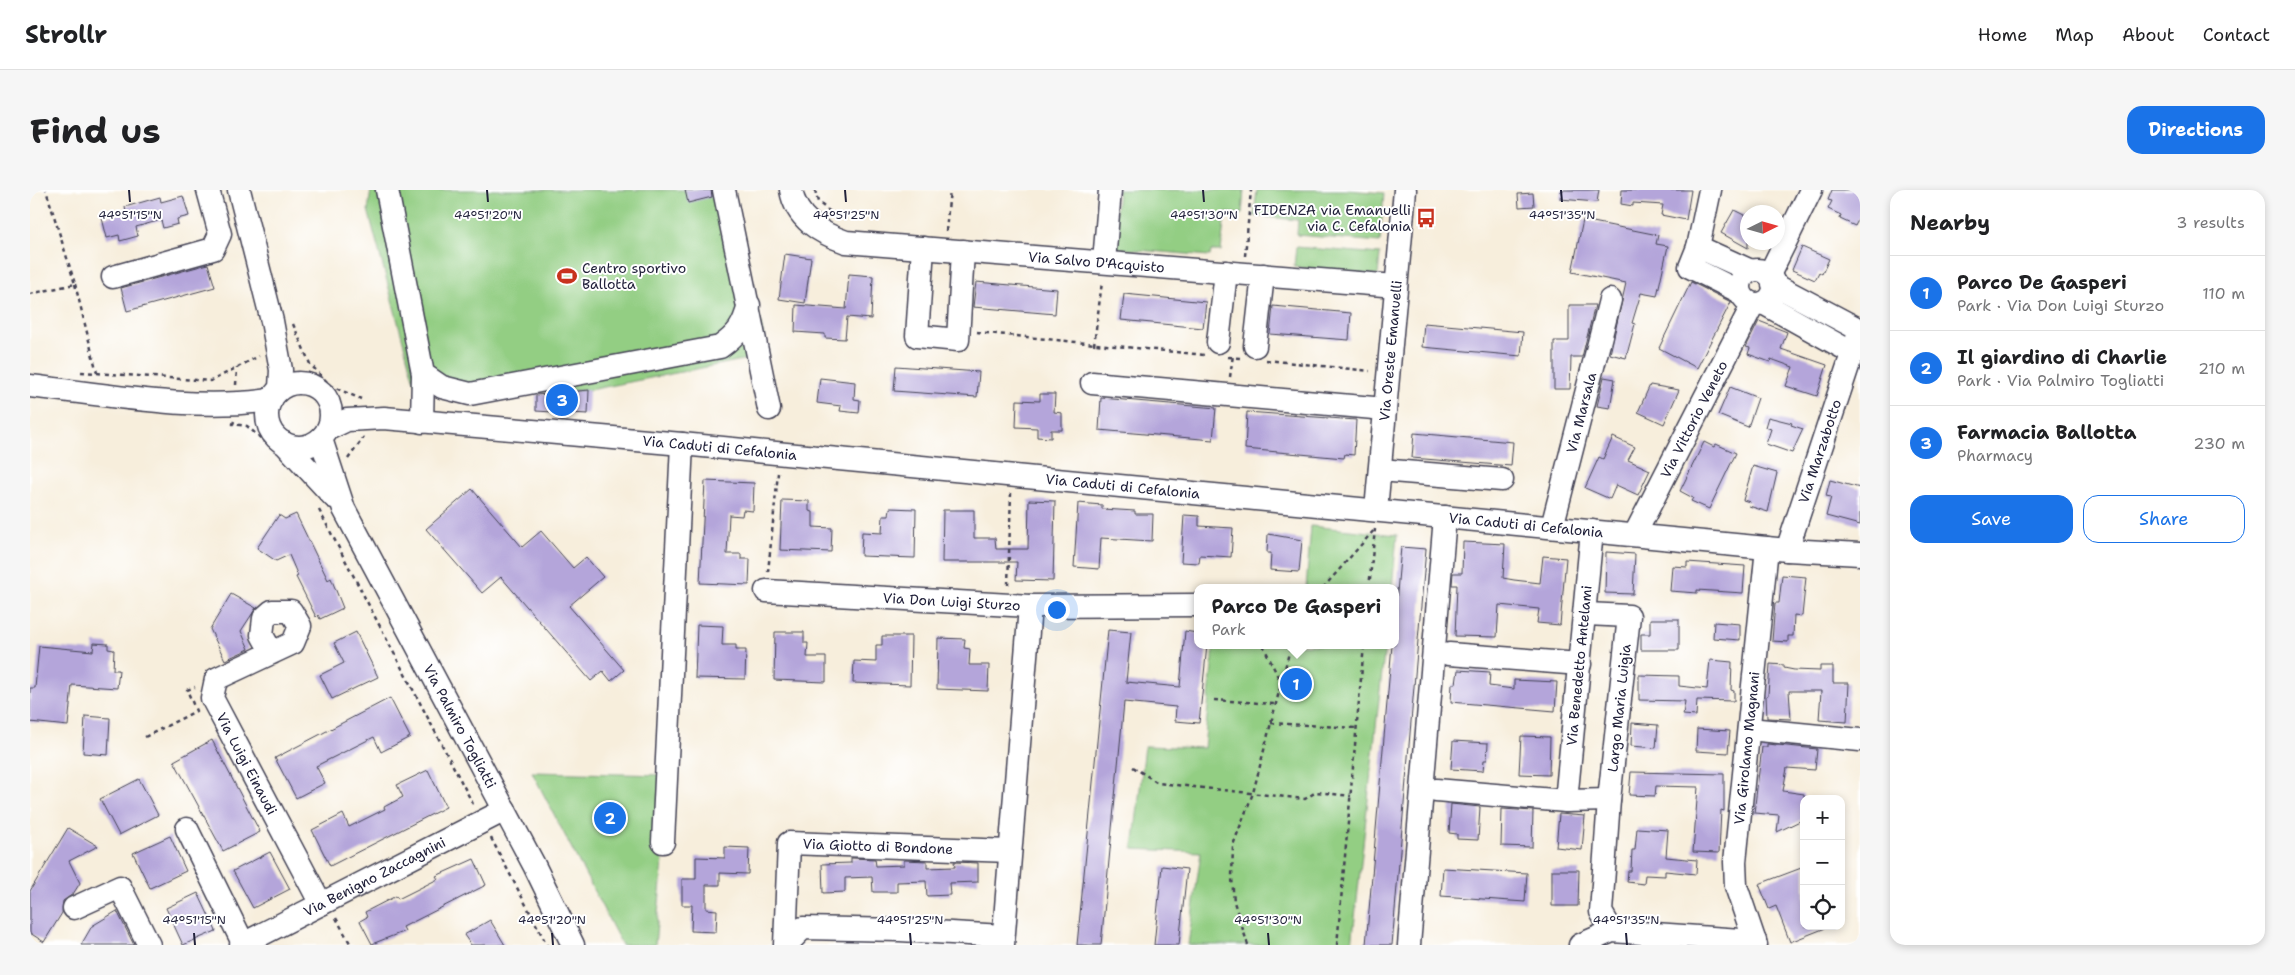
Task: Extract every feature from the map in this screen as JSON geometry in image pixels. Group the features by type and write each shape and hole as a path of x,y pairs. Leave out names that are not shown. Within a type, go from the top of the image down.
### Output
{"street":[{"path":"113,277 213,249 220,234 208,190"},
{"name":"Via Palmiro Togliatti","path":"239,190 272,321 281,370 276,394 268,408 269,425 277,438 276,446 314,474 344,509 505,810 573,945"},
{"path":"387,190 423,374 422,422"},
{"path":"724,190 769,409"},
{"name":"Via Salvo D'Acquisto","path":"791,190 804,219 824,234 846,242 1396,286"},
{"path":"1104,262 1110,190"},
{"name":"Via Oreste Emanuelli","path":"1375,520 1405,190"},
{"path":"1710,190 1694,257 1752,300 1851,352"},
{"path":"1752,300 1740,281 1764,276 1811,190"},
{"path":"944,249 958,330 958,340 918,336 944,249"},
{"name":"Via Marzabotto","path":"1694,257 1764,276 1860,330 1777,549"},
{"path":"1218,351 1226,272"},
{"path":"1253,355 1263,275"},
{"path":"1752,300 1773,293 1764,276"},
{"name":"Via Marsala","path":"1552,527 1610,300"},
{"name":"Via Vittorio Veneto","path":"1635,534 1752,300"},
{"path":"423,374 442,387 470,394 720,347 737,335 749,305"},
{"name":"Via Palmiro Togliatti","path":"272,321 299,367 320,391 332,412 325,434 344,509"},
{"path":"30,386 206,405 240,404 276,394 297,382 320,391"},
{"path":"1092,384 1385,409"},
{"name":"Via Caduti di Cefalonia","path":"320,391 346,406 384,418"},
{"path":"206,405 269,425"},
{"name":"Via Caduti di Cefalonia","path":"325,434 347,420 384,418 682,444 1375,520 1445,517 1777,549 1860,554"},
{"path":"276,446 303,447 325,434"},
{"path":"663,842 682,444"},
{"path":"1380,470 1502,480"},
{"path":"1409,945 1445,517"},
{"name":"Via Benedetto Antelami","path":"1566,801 1586,614 1592,531"},
{"name":"Via Girolamo Magnani","path":"1755,943 1736,886 1735,862 1749,729 1777,549"},
{"name":"Via Don Luigi Sturzo","path":"766,591 1030,606 1194,605"},
{"name":"Via Giotto di Bondone","path":"786,945 803,928 900,938 1003,940 1030,606"},
{"name":"Largo Maria Luigia","path":"1586,614 1629,616 1609,800"},
{"path":"216,679 272,652"},
{"path":"1450,654 1580,664"},
{"name":"Via Luigi Einaudi","path":"216,679 212,698 324,902"},
{"path":"1749,729 1860,740"},
{"path":"1436,790 1566,801 1609,800 1601,912 1612,931"},
{"name":"Via Benigno Zaccagnini","path":"187,829 243,945 505,810"},
{"name":"Via Giotto di Bondone","path":"786,945 788,843 1010,851"},
{"path":"74,908 120,888 149,945"},
{"path":"1580,945 1612,931 1755,943"}],"path":[{"path":"46,190 75,284 97,373"},
{"path":"815,190 818,202 837,217"},
{"path":"944,249 950,190"},
{"path":"1247,236 1251,190"},
{"path":"1094,345 1104,262"},
{"path":"30,294 75,284"},
{"path":"958,330 1094,345 1218,351 1388,372"},
{"path":"300,342 310,364 331,386 368,402"},
{"path":"78,372 212,381 237,368"},
{"path":"232,424 247,426 276,446"},
{"path":"346,462 367,432"},
{"path":"766,591 778,470"},
{"path":"1007,604 1011,488"},
{"path":"316,504 547,945"},
{"path":"1326,584 1375,520"},
{"path":"1369,584 1375,520"},
{"path":"1264,649 1281,683"},
{"path":"1248,945 1234,902 1232,878 1233,845 1254,793 1290,649"},
{"path":"1337,945 1364,649"},
{"path":"145,737 196,711 187,690 216,679"},
{"path":"1214,700 1275,704"},
{"path":"1271,723 1357,728"},
{"path":"1133,767 1158,783 1305,799 1316,792 1351,796"},
{"path":"324,902 351,945"}],"green space":[{"name":"Centro sportivo Ballotta","path":"371,190 731,190 768,355 589,390 536,392 414,382 368,210"},
{"path":"1118,190 1244,190 1242,214 1225,213 1221,251 1211,251 1210,256 1113,248"},
{"path":"1257,190 1346,190 1384,193 1380,242 1297,235 1298,220 1254,216"},
{"path":"1296,247 1380,254 1378,275 1294,267"},
{"path":"1311,526 1397,535 1392,584 1306,584"},
{"path":"1214,649 1385,649 1352,945 1188,945 1201,852 1133,849 1145,746 1204,748"},
{"path":"532,772 666,775 663,861 655,945 622,945"}],"building":[{"path":"685,190 711,190 712,197 688,203"},
{"path":"1561,190 1599,190 1597,202 1560,199"},
{"path":"1622,190 1691,190 1686,220 1661,215 1663,205 1633,203 1633,206 1621,204"},
{"path":"1832,190 1860,190 1860,216 1855,226 1840,219 1841,215 1828,209 1832,201 1828,200"},
{"path":"1533,193 1534,206 1519,207 1518,194"},
{"path":"183,196 189,216 177,219 178,224 163,228 161,220 136,227 138,236 120,241 119,235 107,238 102,218 126,212 125,207 160,197 161,202"},
{"path":"1734,210 1740,213 1740,244 1721,233"},
{"path":"1583,220 1658,235 1656,244 1668,246 1657,296 1641,293 1632,323 1635,324 1626,358 1610,354 1626,283 1572,272"},
{"path":"1802,247 1829,259 1822,274 1819,272 1815,280 1792,270"},
{"path":"785,254 811,258 805,303 779,299"},
{"path":"208,264 215,287 127,311 121,288"},
{"path":"849,274 873,276 871,319 847,317 845,339 825,338 825,334 795,332 796,305 846,309"},
{"path":"976,282 1057,289 1055,314 973,307"},
{"path":"1691,282 1731,302 1697,368 1659,348"},
{"path":"1124,294 1206,302 1203,328 1121,320"},
{"path":"1569,305 1595,305 1582,357 1571,357 1570,389 1554,389 1554,341 1569,341"},
{"path":"1273,306 1351,313 1349,340 1270,334"},
{"path":"1759,321 1787,332 1781,349 1827,365 1817,396 1786,386 1793,367 1771,359 1770,362 1748,354 1750,348 1746,347"},
{"path":"1424,323 1523,332 1521,356 1422,347"},
{"path":"896,366 979,372 977,397 894,391"},
{"path":"1604,377 1615,379 1610,408 1597,406"},
{"path":"820,378 855,382 854,399 860,400 859,413 840,411 841,406 817,403"},
{"path":"1650,385 1679,390 1664,424 1638,412"},
{"path":"1730,387 1758,398 1748,427 1718,415"},
{"path":"589,390 588,414 536,411 536,395"},
{"path":"1040,394 1055,394 1054,412 1062,413 1062,430 1051,430 1051,438 1037,437 1037,428 1016,427 1017,400 1040,401"},
{"path":"1101,398 1216,408 1213,440 1099,430"},
{"path":"1247,412 1356,420 1354,455 1345,454 1344,458 1245,449"},
{"path":"1768,417 1792,423 1791,425 1803,429 1792,453 1766,444 1771,429 1765,427"},
{"path":"1414,433 1513,442 1511,466 1412,458"},
{"path":"1613,437 1635,447 1628,460 1650,470 1638,495 1616,485 1610,499 1585,488 1599,457 1603,459"},
{"path":"1704,442 1714,447 1716,444 1736,453 1709,509 1691,501 1693,498 1680,491"},
{"path":"1753,466 1777,473 1768,512 1749,506 1750,502 1743,500"},
{"path":"1830,480 1860,488 1860,525 1826,516 1831,497 1826,496"},
{"path":"705,481 754,483 753,511 743,510 742,516 729,515 727,554 741,554 741,559 750,559 749,585 700,583"},
{"path":"472,489 522,547 541,531 573,568 586,557 603,577 569,606 624,670 611,681 603,671 591,681 501,577 482,593 426,529"},
{"path":"782,500 809,501 809,511 813,512 813,527 832,528 831,552 780,550"},
{"path":"1029,500 1055,501 1053,581 1016,580 1017,562 942,562 943,510 974,510 974,538 995,538 996,549 1028,549"},
{"path":"1078,503 1102,505 1102,509 1135,511 1135,514 1153,514 1152,541 1101,538 1099,569 1074,567"},
{"path":"890,508 916,509 915,558 861,556 862,532 882,533 883,516 889,516"},
{"path":"296,514 328,580 331,578 343,608 320,619 318,615 316,617 296,577 298,576 289,555 276,561 257,548 279,515 285,519"},
{"path":"1184,515 1199,516 1199,526 1233,528 1231,557 1200,555 1199,563 1181,562"},
{"path":"1268,534 1302,540 1299,572 1270,570 1271,553 1267,553"},
{"path":"1463,542 1505,544 1503,578 1514,580 1540,583 1543,556 1566,558 1560,625 1537,623 1539,609 1499,605 1497,637 1455,636 1457,585 1452,585 1453,573 1462,573"},
{"path":"1401,547 1426,549 1392,945 1366,945 1392,649 1399,649 1398,584"},
{"path":"1606,552 1635,554 1633,594 1605,593"},
{"path":"1687,562 1745,566 1743,593 1697,590 1697,593 1670,591 1672,566 1687,567"},
{"path":"1782,575 1806,577 1802,616 1794,615 1793,636 1788,636 1788,642 1772,641 1775,603 1779,603"},
{"path":"231,594 256,608 241,631 249,649 225,660 210,629"},
{"path":"1650,619 1679,619 1679,650 1641,650 1641,634 1650,634"},
{"path":"1714,622 1740,624 1740,640 1713,638"},
{"path":"697,625 723,626 722,645 736,645 736,650 746,650 745,679 695,678"},
{"path":"1108,630 1131,632 1126,682 1180,687 1185,631 1194,632 1194,649 1207,649 1199,723 1175,721 1176,707 1124,702 1101,945 1077,945"},
{"path":"356,632 378,677 332,699 320,675 344,663 334,643"},
{"path":"775,632 804,632 804,643 808,643 807,657 826,657 826,682 774,680"},
{"path":"882,636 911,636 910,685 853,683 854,661 876,662 876,645 882,645"},
{"path":"938,638 965,639 964,648 970,649 969,665 989,665 988,691 937,689"},
{"path":"94,643 108,644 108,649 114,650 113,670 119,670 117,688 72,685 68,726 30,722 30,688 35,688 39,646 93,651"},
{"path":"1710,660 1732,662 1731,690 1734,691 1734,701 1697,700 1696,716 1683,715 1685,701 1639,700 1639,675 1679,676 1679,686 1707,689"},
{"path":"1770,664 1784,665 1784,668 1794,670 1820,671 1820,666 1833,666 1833,683 1849,683 1847,722 1819,720 1821,691 1789,691 1791,719 1767,718 1766,696 1768,695"},
{"path":"1458,670 1490,672 1489,686 1514,689 1514,680 1557,682 1555,711 1451,702 1452,684 1456,684"},
{"path":"390,698 410,737 381,752 374,737 316,766 325,783 296,798 275,758"},
{"path":"85,716 110,718 108,755 83,753"},
{"path":"1632,723 1658,725 1656,748 1631,746"},
{"path":"1697,729 1730,731 1728,753 1696,751"},
{"path":"1521,736 1550,737 1549,775 1519,774"},
{"path":"212,740 260,832 223,851 174,761"},
{"path":"1453,741 1488,743 1487,760 1484,760 1483,771 1451,769"},
{"path":"1767,744 1817,749 1815,770 1787,768 1783,791 1804,794 1800,795 1800,821 1777,832 1779,815 1754,813 1762,747 1767,747"},
{"path":"428,770 446,807 330,866 312,830 343,814 349,827 385,809 384,807 403,797 397,785"},
{"path":"1631,772 1724,774 1724,811 1721,810 1719,853 1693,852 1698,787 1656,786 1655,796 1629,795"},
{"path":"139,779 158,815 119,835 100,799"},
{"path":"1451,804 1480,807 1478,840 1457,839 1457,834 1449,833"},
{"path":"1502,809 1533,811 1532,847 1501,846"},
{"path":"1559,814 1585,816 1582,850 1556,847"},
{"path":"68,828 98,846 69,861 80,883 73,894 63,901 62,913 44,942 30,933 30,891"},
{"path":"1637,828 1668,830 1666,857 1697,860 1696,874 1665,871 1665,876 1645,875 1644,884 1627,882 1628,871 1631,871 1632,850 1635,850"},
{"path":"170,836 186,871 150,888 133,853"},
{"path":"725,847 749,848 748,874 720,873 720,885 706,885 706,909 717,910 716,932 691,931 692,905 682,905 682,879 696,879 696,857 725,858"},
{"path":"270,852 290,889 253,908 233,871"},
{"path":"851,858 875,859 876,866 904,865 904,860 927,861 927,868 955,867 954,862 978,863 978,882 949,883 950,895 927,896 926,881 897,882 897,892 873,892 872,877 845,878 845,892 823,893 822,864 851,863"},
{"path":"474,859 486,885 403,927 405,931 372,944 360,921 367,917 365,912 396,896 398,899 438,879 436,876"},
{"path":"1162,866 1187,869 1179,945 1154,945"},
{"path":"1443,868 1527,873 1525,902 1441,896"},
{"path":"1800,869 1800,930 1820,930 1790,942 1776,906 1769,909 1759,884"},
{"path":"1552,870 1579,870 1578,906 1552,906"},
{"path":"198,893 216,931 183,945 166,908"},
{"path":"117,911 134,945 81,945 92,926"},
{"path":"490,920 505,945 471,945 464,935"}],"place":[{"name":"FIDENZA via Emanuelli via C. Cefalonia","path":"1426,218"},
{"name":"Centro sportivo Ballotta","path":"567,276"},
{"name":"Farmacia Ballotta","path":"562,400"},
{"name":"Parco De Gasperi","path":"1296,684"},
{"name":"Il giardino di Charlie","path":"610,818"}]}
